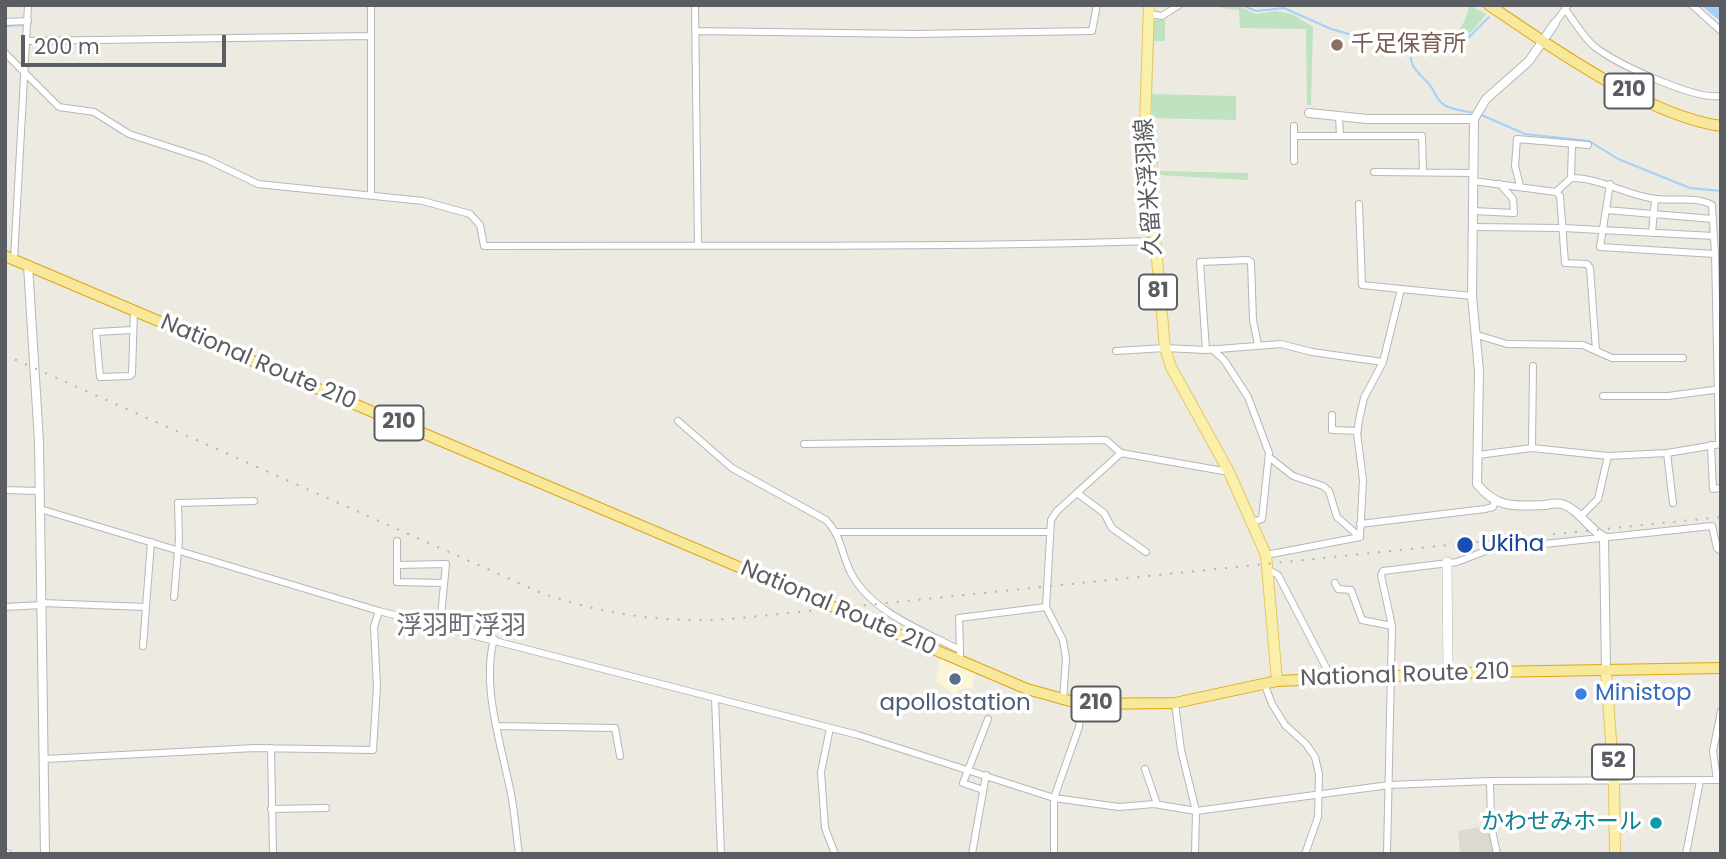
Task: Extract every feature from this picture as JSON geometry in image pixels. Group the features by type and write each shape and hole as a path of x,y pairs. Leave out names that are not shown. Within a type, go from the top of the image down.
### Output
{"highway":[{"name":"210","path":"1489,5 1542,41 1667,113 1721,126"},
{"name":"National Route 210","path":"9,258 872,623 960,655 1063,701 1081,704 1175,704 1277,681 1721,668"}],"main road":[{"name":"久留米浮羽線","path":"1149,10 1144,112 1153,241 1165,348 1171,367 1229,472 1266,555"},
{"name":"81","path":"1266,555 1277,681"},
{"path":"1447,562 1448,675"},
{"name":"52","path":"1606,671 1614,782 1615,854"}],"street":[{"path":"9,258 28,5"},
{"path":"370,5 371,195"},
{"path":"695,5 698,245"},
{"path":"696,31 917,34 1092,31 1097,5"},
{"path":"1149,10 1161,16 1179,5"},
{"path":"1692,5 1721,31"},
{"path":"1604,537 1592,531 1580,517 1562,504 1519,505 1495,501 1477,484 1478,335 1472,296 1474,119 1480,106 1529,61 1567,7 1595,47 1631,68 1697,93 1721,96"},
{"path":"5,22 27,20"},
{"path":"27,41 371,36"},
{"path":"5,53 25,70 49,101 59,107 94,112 129,135 206,159 258,184 423,201 470,214 480,225 484,246 984,247 1153,241"},
{"path":"1309,113 1474,119"},
{"path":"1339,116 1340,136"},
{"path":"1294,126 1294,161"},
{"path":"1294,136 1422,136 1423,172"},
{"path":"1520,186 1515,166 1517,139 1588,145"},
{"path":"1556,192 1571,178 1572,144"},
{"path":"1374,172 1423,172 1473,177 1556,192 1560,197 1565,263 1587,264 1590,268 1596,350"},
{"path":"1571,178 1609,184 1655,199 1704,201 1712,205 1721,389 1713,489 1721,488"},
{"path":"1473,211 1514,212 1513,199 1500,184"},
{"path":"1609,184 1600,247 1715,254"},
{"path":"1652,233 1655,199"},
{"path":"1359,204 1362,285 1472,296"},
{"path":"1605,210 1713,219"},
{"path":"1473,227 1563,228 1714,236"},
{"path":"1209,350 1200,262 1251,262 1253,320 1258,345"},
{"path":"28,265 29,318 37,368 45,854"},
{"path":"1360,537 1363,480 1358,431 1364,398 1383,362 1401,289"},
{"path":"132,330 96,332 100,377 132,374 134,310"},
{"path":"1478,335 1507,344 1583,345 1612,359 1683,359"},
{"path":"1116,351 1165,348 1209,350 1281,344 1312,352 1383,362"},
{"path":"1209,350 1224,359 1248,397 1269,457 1262,519 1253,522"},
{"path":"1532,448 1533,366"},
{"path":"1604,396 1668,396 1721,389"},
{"path":"1332,415 1332,430 1358,431"},
{"path":"678,421 732,468 826,520 837,532 851,573 891,615 960,655"},
{"path":"804,444 1106,440 1121,453 1229,472"},
{"path":"1478,455 1532,448 1608,456 1667,453 1717,444"},
{"path":"1063,701 1066,658 1063,640 1046,607 1051,520 1057,511 1121,453"},
{"path":"1667,453 1672,503"},
{"path":"1580,517 1598,499 1608,456"},
{"path":"1269,457 1293,476 1323,486 1329,491 1337,517 1360,537"},
{"path":"5,490 40,491"},
{"path":"1077,493 1104,513 1112,528 1146,552"},
{"path":"173,597 178,551 178,503 254,501"},
{"path":"1360,524 1485,509 1493,507 1495,501"},
{"path":"40,509 379,611 831,728 1054,798 1119,807 1157,804 1196,811 1389,785 1490,781 1719,780 1713,751 1721,711"},
{"path":"1387,854 1392,626 1381,575 1383,571 1457,562 1488,550 1712,526 1717,548 1721,551"},
{"path":"837,532 1050,532"},
{"path":"1266,555 1360,537"},
{"path":"1604,537 1606,671"},
{"path":"397,541 397,582 444,583"},
{"path":"143,646 151,542"},
{"path":"397,565 446,564 440,626"},
{"path":"1269,570 1278,575 1333,681"},
{"path":"1335,583 1338,589 1351,590 1362,620 1392,626"},
{"path":"5,607 42,604 146,607"},
{"path":"960,655 959,618 1046,607"},
{"path":"45,759 271,748 373,750 377,687 374,627 379,611"},
{"path":"494,639 490,654 496,726 512,797 519,854"},
{"path":"1264,683 1272,704 1285,725 1306,744 1315,757 1318,794 1316,825 1305,854"},
{"path":"715,698 721,854"},
{"path":"1054,854 1054,798 1079,727 1081,704"},
{"path":"1175,704 1181,750 1196,811 1195,854"},
{"path":"983,790 962,783 988,719"},
{"path":"496,726 615,728 620,756"},
{"path":"831,728 821,772 825,828 835,854"},
{"path":"271,748 273,854"},
{"path":"1145,769 1157,804"},
{"path":"972,854 986,775"},
{"path":"1490,781 1491,825 1497,854"},
{"path":"1686,854 1700,781"},
{"path":"271,809 326,808"}],"shaded area":[{"name":"apollostation","path":"940,659 975,672 972,688 959,689 956,695 936,682"},
{"path":"1486,826 1495,854 1460,854 1458,831"}],"green space":[{"path":"1225,5 1236,5 1256,14 1276,11 1292,14 1313,27 1311,105 1307,105 1306,29 1240,28 1239,10 1221,8"},
{"path":"1469,5 1486,14 1470,33 1457,43 1433,48 1458,32"},
{"path":"1154,20 1165,20 1165,41 1154,41 1152,94 1236,96 1236,120 1152,118 1151,43"},
{"path":"1151,127 1157,127 1158,171 1248,173 1248,180 1158,175"}],"waterway":[{"path":"1242,5 1256,11 1284,8 1331,29 1378,42 1413,46 1412,63 1440,102 1474,113"},
{"path":"1710,5 1721,14"},
{"path":"1413,46 1447,52 1467,39 1489,17"},
{"path":"5,26 24,25"},
{"path":"1479,114 1525,134 1589,141 1618,159 1690,188 1721,191"}],"railway":[{"path":"5,355 539,592 589,607 664,619 741,618 1721,517"}],"place":[{"name":"千足保育所","path":"1337,45"},
{"name":"Ukiha","path":"1465,545"},
{"name":"apollostation","path":"955,679"},
{"name":"Ministop","path":"1581,694"},
{"name":"かわせみホール","path":"1656,823"}],"district":[{"name":"浮羽町浮羽","path":"461,627"}]}
